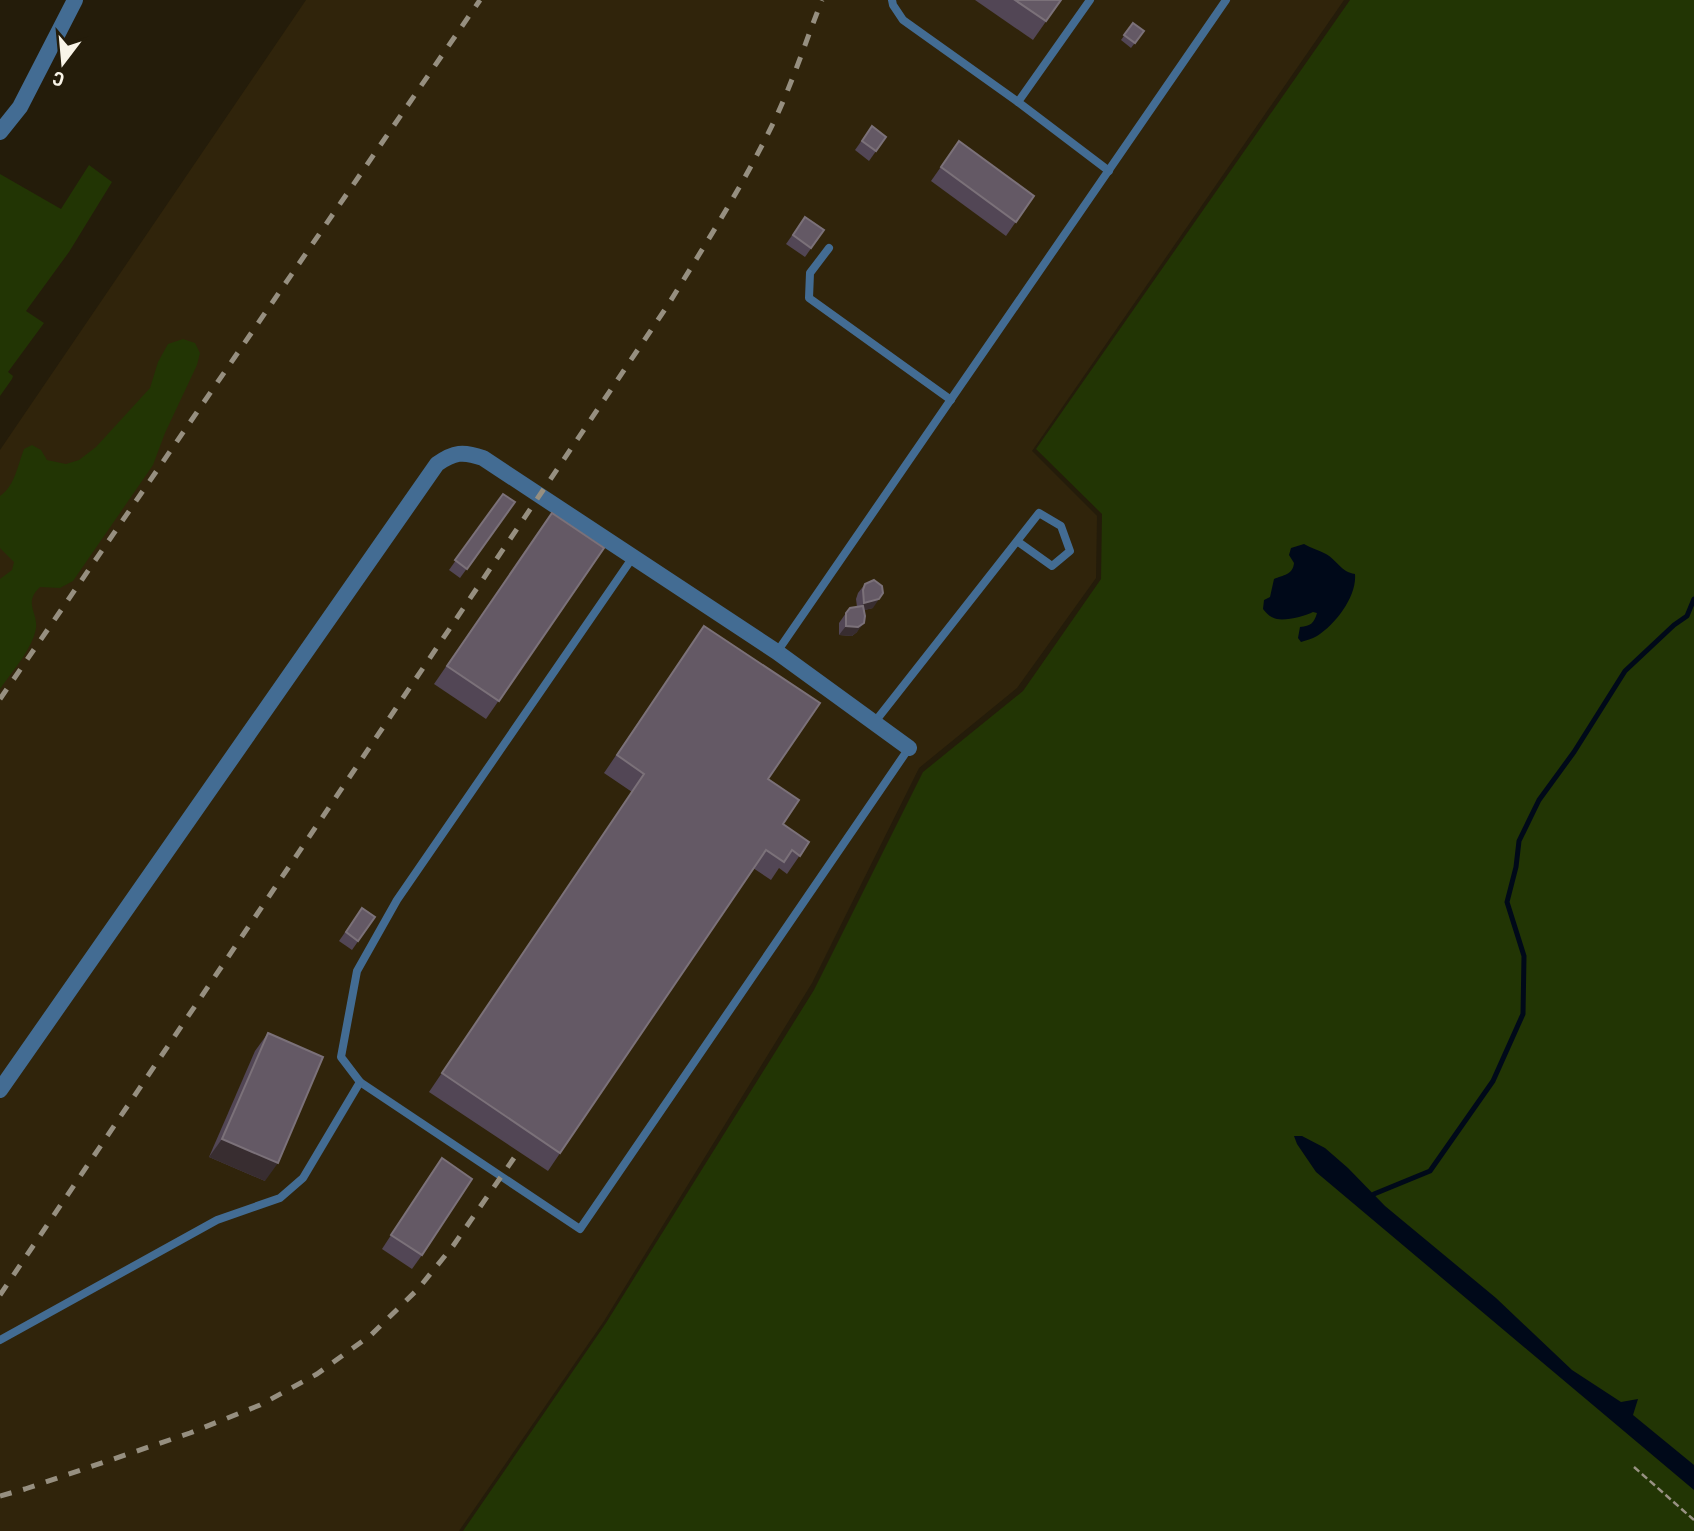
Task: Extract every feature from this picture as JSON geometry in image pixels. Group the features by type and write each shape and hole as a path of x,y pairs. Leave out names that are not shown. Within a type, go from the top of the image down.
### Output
{"street":[{"path":"0,132 20,107 75,0"},
{"path":"0,1090 437,464 448,457 459,453 484,458 777,652 909,748"}],"lane":[{"path":"892,0 903,20 1109,171"},
{"path":"1018,102 1090,0"},
{"path":"777,652 1226,0"},
{"path":"829,248 810,273 809,298 951,400"},
{"path":"874,723 1017,541 1039,513 1061,526 1070,551 1052,566 1017,541"},
{"path":"634,557 397,900 357,971 341,1057 360,1082 580,1229 909,748"},
{"path":"0,1339 216,1220 280,1198 303,1178 360,1082"}],"path":[{"path":"1634,1467 1694,1520"}],"shaded area":[{"path":"306,0 1344,0 1032,451 1097,516 1096,578 1017,688 919,768 812,983 604,1321 459,1531 0,1531 0,450"}],"green space":[{"path":"1350,0 1694,0 1694,1531 463,1531 606,1323 814,990 923,772 1023,691 1101,579 1102,514 1036,449"},
{"path":"89,165 112,182 69,252 26,311 44,323 8,372 13,376 12,379 0,396 0,174 61,209"},
{"path":"183,339 195,343 200,353 153,465 73,581 60,588 40,587 35,593 32,598 36,622 34,636 0,689 0,579 12,570 14,562 0,548 0,496 13,481 24,449 32,445 41,450 47,460 66,464 79,460 96,447 150,388 158,362 168,344"}],"water":[{"path":"1304,544 1330,556 1346,571 1355,574 1355,582 1349,600 1338,617 1317,636 1301,642 1298,638 1300,627 1312,623 1317,613 1281,619 1271,617 1263,609 1264,600 1270,597 1274,579 1292,570 1294,563 1289,555 1291,548"},
{"path":"1294,1136 1302,1136 1325,1148 1385,1206 1496,1298 1572,1370 1621,1402 1638,1399 1633,1415 1694,1465 1694,1490 1316,1172"}],"building":[{"path":"1015,0 1061,0 1046,21"},
{"path":"1133,23 1144,31 1135,43 1124,35"},
{"path":"872,126 886,137 876,151 862,141"},
{"path":"959,141 1034,196 1016,222 941,167"},
{"path":"805,217 824,230 811,248 793,235"},
{"path":"503,494 515,502 467,569 455,560"},
{"path":"552,513 604,548 499,701 447,666"},
{"path":"874,580 882,586 883,593 879,599 864,603 865,584"},
{"path":"863,606 864,623 858,627 846,626 846,613 850,608"},
{"path":"704,626 820,703 768,779 799,800 783,824 809,842 800,856 792,850 784,862 766,850 560,1153 442,1073 644,774 617,755"},
{"path":"362,908 375,917 358,941 346,932"},
{"path":"268,1033 323,1057 278,1163 222,1139"},
{"path":"442,1158 472,1179 422,1255 391,1235"}],"waterway":[{"path":"1374,1194 1430,1171 1493,1081 1523,1014 1524,956 1507,902 1519,841 1539,800 1574,752 1625,671 1687,616 1694,599"}],"railway":[{"path":"0,699 480,0"},
{"path":"0,1295 668,305 765,140 789,87 822,0"},
{"path":"0,1496 190,1433 260,1405 317,1374 371,1335 418,1289 453,1246 514,1158"}]}
